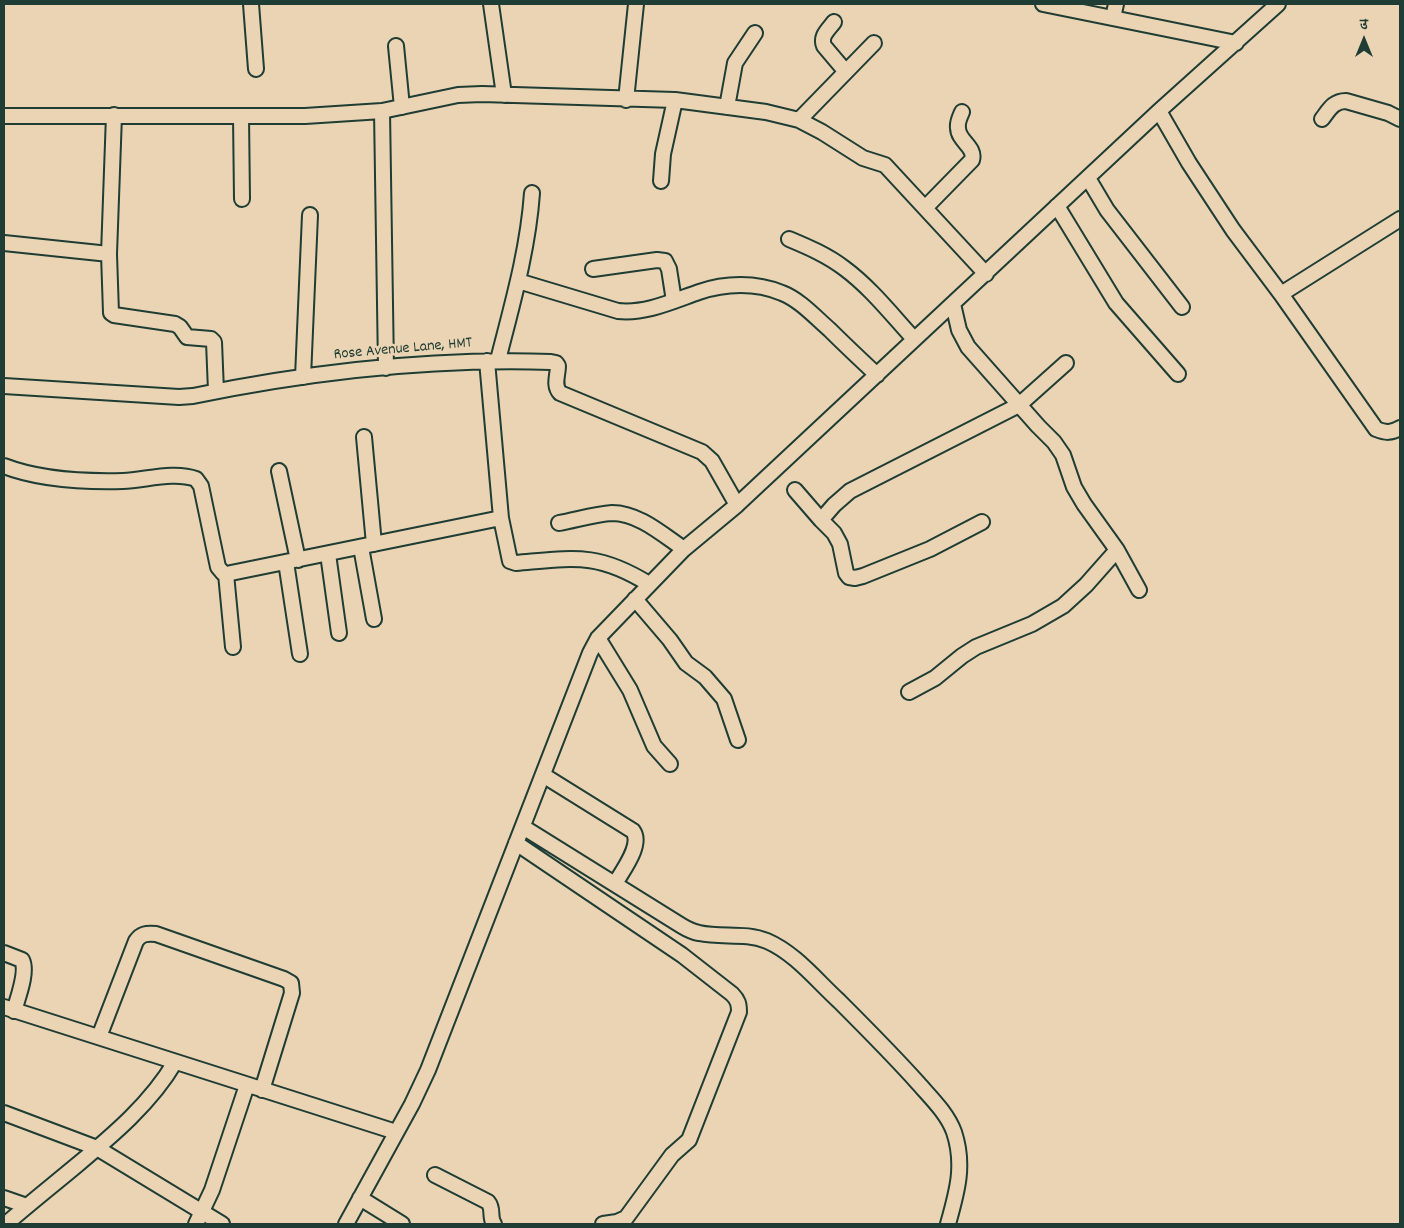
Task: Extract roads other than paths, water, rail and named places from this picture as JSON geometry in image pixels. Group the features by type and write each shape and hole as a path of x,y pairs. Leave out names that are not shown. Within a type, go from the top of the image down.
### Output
{"street":[{"path":"250,4 256,69"},
{"path":"491,4 504,95"},
{"path":"626,100 636,4"},
{"path":"1042,4 1236,43"},
{"path":"1113,18 1116,4"},
{"path":"346,1224 412,1104 428,1070 590,653 598,638 684,549 736,505 1159,111 1278,4"},
{"path":"834,22 823,37 822,42 846,72"},
{"path":"726,107 735,63 755,32"},
{"path":"799,120 874,43"},
{"path":"396,46 402,107"},
{"path":"4,116 305,116 382,111 458,96 504,95 674,100 766,112 799,120 822,132 862,158 885,165 986,274"},
{"path":"660,182 663,154 674,100"},
{"path":"1322,119 1338,101 1346,101 1388,113 1400,119"},
{"path":"382,111 386,368"},
{"path":"1159,111 1189,163 1224,215 1376,429 1384,433 1393,432 1400,428"},
{"path":"925,208 972,160 972,151 960,136 958,129 962,112"},
{"path":"114,115 110,254 112,314 175,324 180,327 187,337 211,339 214,342 216,392"},
{"path":"241,116 242,199"},
{"path":"1088,178 1107,210 1182,307"},
{"path":"532,193 528,235 518,281 492,361 501,518 508,556 512,562 568,558 592,559 620,567 649,584"},
{"path":"1057,206 1116,303 1178,374"},
{"path":"303,377 310,215"},
{"path":"1281,294 1400,219"},
{"path":"789,239 823,255 844,268 866,287 914,339"},
{"path":"4,243 110,254"},
{"path":"593,269 657,260 666,261 674,301"},
{"path":"518,281 618,311 637,311 702,291 729,286 755,285 782,293 806,308 877,375"},
{"path":"953,304 959,330 968,347 1054,442 1063,455 1074,487 1117,550 1139,590"},
{"name":"Rose Avenue Lane, HMT","path":"4,386 165,397 193,396 303,377 386,368 492,361 556,363 558,366 556,389 560,393 702,452 712,461 736,505"},
{"path":"821,520 850,491 1019,405 1066,363"},
{"path":"364,437 368,546 374,619"},
{"path":"4,466 50,477 87,480 124,481 180,476 196,479 201,486 218,567 226,574 501,518"},
{"path":"279,471 292,561 300,654"},
{"path":"795,490 834,533 840,544 846,573 849,577 854,578 930,549 982,522"},
{"path":"559,523 614,513 640,520 684,549"},
{"path":"908,692 935,678 976,647 1032,624 1063,606 1086,585 1117,550"},
{"path":"328,554 339,633"},
{"path":"226,574 233,647"},
{"path":"635,599 670,640 686,663 705,677 720,693 729,711 738,740"},
{"path":"598,638 630,690 654,746 670,764"},
{"path":"543,775 633,831 637,842 615,884"},
{"path":"523,827 682,926 698,933 751,936 768,941 788,953 882,1042 941,1108 953,1130 960,1154 959,1177 948,1224"},
{"path":"516,843 682,955 738,1000 739,1012 689,1140 672,1155 624,1221 603,1224"},
{"path":"99,1038 136,941 140,935 156,934 291,983 292,993 262,1090"},
{"path":"4,953 22,960 24,964 24,972 9,1009 396,1132"},
{"path":"6,1224 114,1134 165,1080 175,1062"},
{"path":"196,1224 212,1190 246,1085"},
{"path":"4,1113 97,1148 222,1224"},
{"path":"435,1175 488,1202 492,1209 491,1217 494,1224"},
{"path":"4,1198 27,1206"},
{"path":"360,1198 402,1224"}]}
